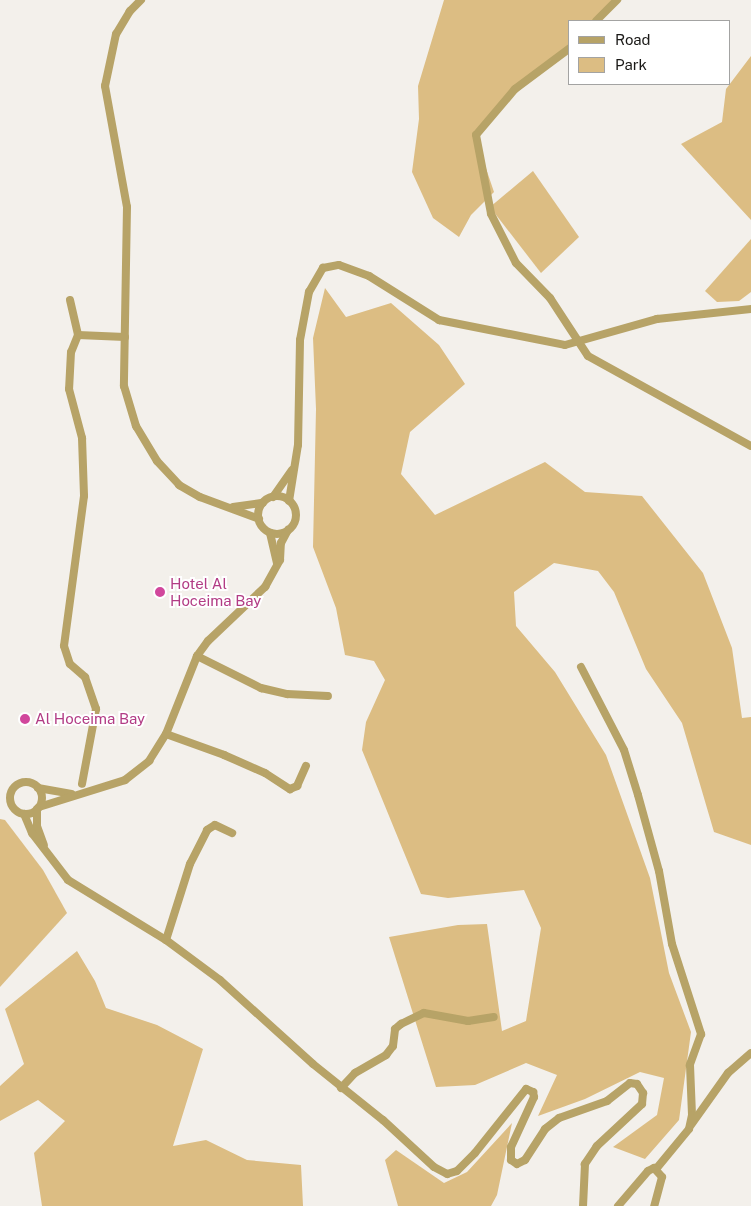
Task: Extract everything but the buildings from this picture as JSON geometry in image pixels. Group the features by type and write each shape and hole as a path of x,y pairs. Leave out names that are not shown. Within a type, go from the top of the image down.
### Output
{"street":[{"path":"142,0 130,11 116,34 105,86 126,207 124,386 136,426 157,462 179,484 200,497 259,519 270,533 277,565"},
{"path":"597,20 617,0"},
{"path":"568,49 515,89 476,136 491,214 516,263 550,298 588,356 751,446"},
{"path":"24,814 73,794 124,780 149,761 166,734 197,656 208,641 258,595 277,565 281,543 296,516 289,501 294,466 300,340 309,292 323,268 339,265 369,276 439,320 564,345 579,343 657,319 751,309"},
{"path":"70,300 78,335 72,352 69,388 82,438 84,496 64,646 70,664 85,677 96,709 82,784"},
{"path":"78,335 124,337"},
{"path":"231,507 263,503 273,497 294,466"},
{"path":"273,497 289,501"},
{"path":"259,519 263,503"},
{"path":"270,533 288,530"},
{"path":"197,656 261,688 287,694 328,696"},
{"path":"581,667 624,750 659,872 672,944 701,1034 690,1065 692,1115 689,1129"},
{"path":"166,734 265,773 290,789 297,786 306,766"},
{"path":"73,794 38,788 25,782 12,791 12,805 24,814 32,833 79,889 166,940 220,980 341,1088 383,1120 434,1167 447,1174 458,1171 475,1153 526,1089 533,1092 534,1097 511,1147 511,1160 516,1164 522,1162 545,1129 558,1118 607,1101 630,1084 637,1084 644,1094 642,1104 597,1146 585,1164 583,1206"},
{"path":"38,788 41,796 37,826 48,854"},
{"path":"166,940 190,864 207,830 215,825 232,833"},
{"path":"341,1088 356,1073 386,1055 393,1046 395,1029 424,1013 468,1021 494,1017"},
{"path":"618,1206 648,1171 656,1169 689,1129 728,1073 751,1053"},
{"path":"654,1206 662,1177 656,1169"}],"green space":[{"path":"444,0 619,0 600,20 568,20 568,52 511,97 475,136 494,192 471,215 459,237 433,218 412,172 419,119 418,86"},
{"path":"751,56 751,220 681,144 722,122 726,89 731,85"},
{"path":"533,171 579,237 541,273 490,207"},
{"path":"751,239 751,292 739,301 717,302 705,291"},
{"path":"325,288 346,317 391,303 439,345 465,384 410,432 401,474 435,515 545,462 585,492 642,496 703,573 732,648 742,718 751,717 751,845 714,832 682,723 646,669 614,592 598,571 554,563 514,592 516,626 555,672 606,755 650,878 669,973 691,1032 679,1120 645,1159 613,1147 657,1115 664,1078 640,1072 585,1099 538,1116 557,1075 526,1063 475,1085 436,1087 389,937 458,925 487,924 502,1031 526,1021 541,928 524,890 448,898 421,894 362,750 366,722 385,680 374,661 345,655 336,608 313,547 316,409 313,338"},
{"path":"0,819 5,820 43,870 67,913 0,987"},
{"path":"77,951 95,981 106,1008 157,1025 203,1049 173,1146 206,1140 247,1160 301,1165 303,1206 42,1206 34,1153 65,1121 38,1100 0,1121 0,1086 24,1064 5,1009"},
{"path":"512,1123 497,1195 491,1206 398,1206 385,1160 396,1150 444,1183 467,1172"}],"place":[{"name":"Hotel Al Hoceima Bay","path":"160,592"},
{"name":"Al Hoceima Bay","path":"25,719"}]}
